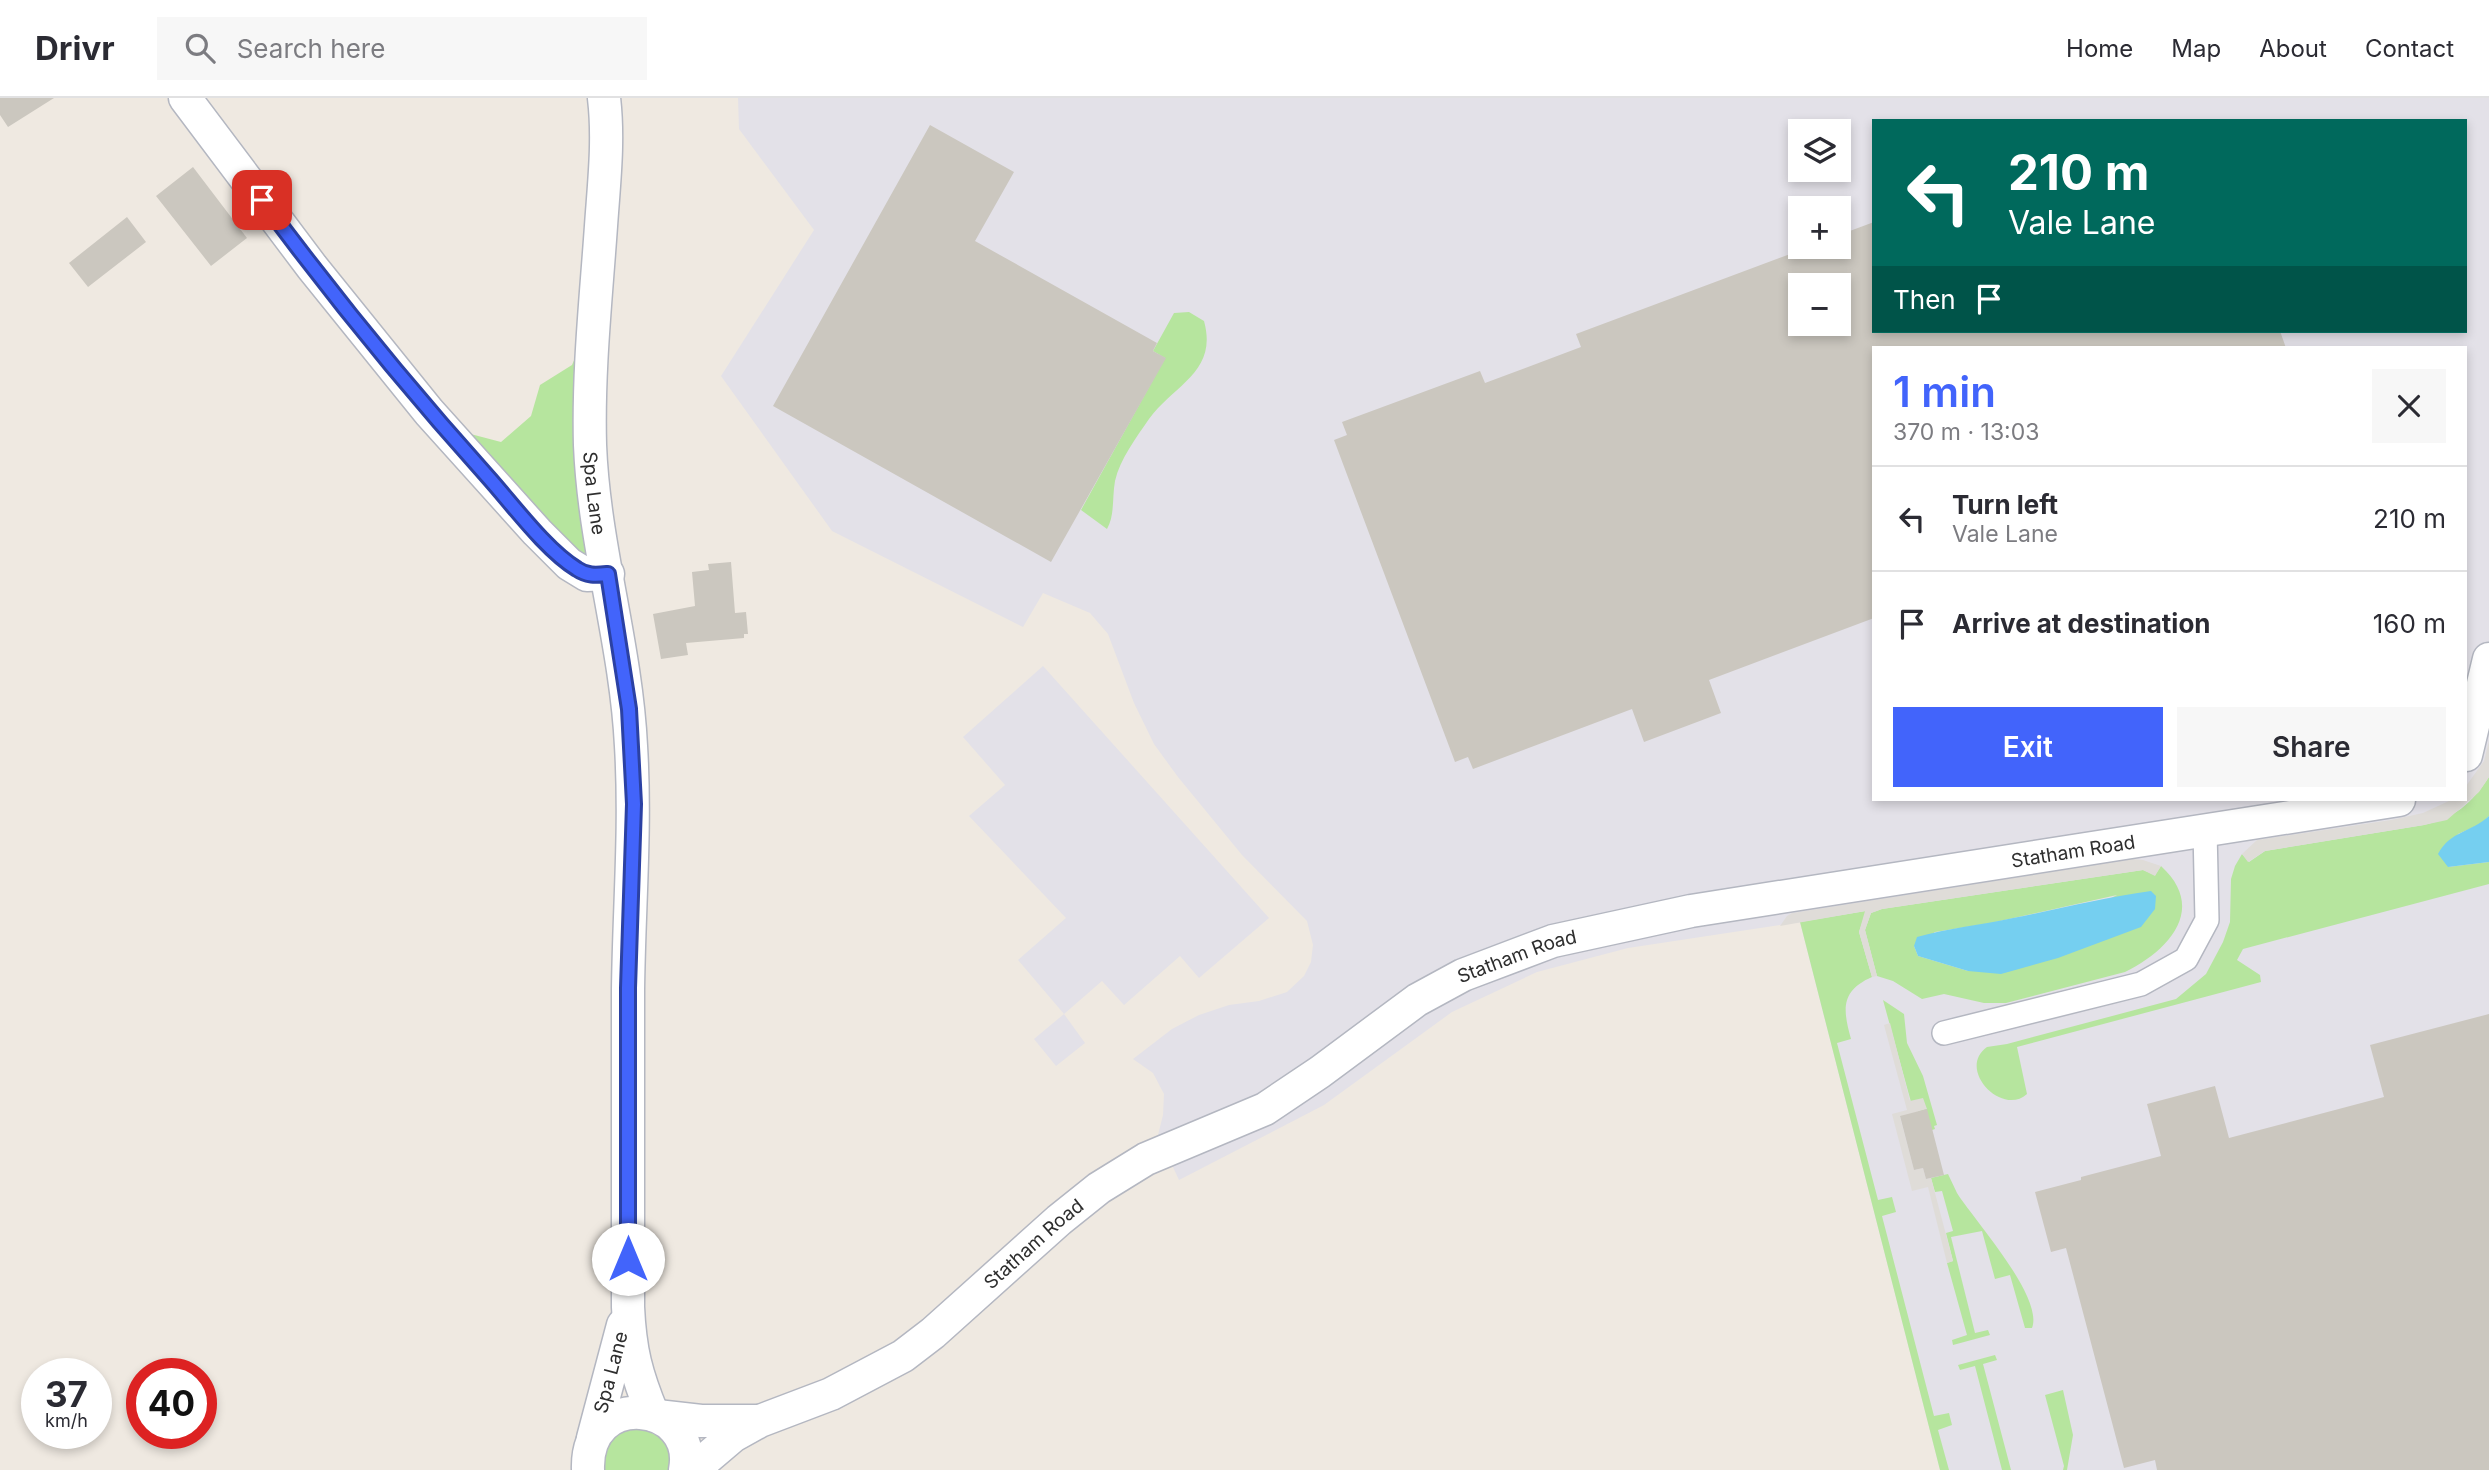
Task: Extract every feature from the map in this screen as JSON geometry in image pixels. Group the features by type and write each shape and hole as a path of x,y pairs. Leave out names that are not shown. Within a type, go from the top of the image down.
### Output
{"street":[{"path":"185,98 312,267 429,412 554,550 587,575 608,574"},
{"name":"Spa Lane","path":"604,98 607,118 606,163 589,397 590,449 629,709 634,804 628,988 628,1307 632,1356 637,1378 655,1415"},
{"path":"2467,751 2489,659"},
{"name":"Statham Road","path":"693,1470 733,1436 760,1420 831,1394 903,1356 1099,1188 1146,1159 1265,1109 1417,1000 1463,975 1553,941 1690,911 2393,801"},
{"path":"1944,1033 2141,984 2186,959 2207,920 2205,830"},
{"name":"Spa Lane","path":"588,1470 587,1455 628,1307"},
{"name":"Statham Road","path":"592,1439 600,1427 625,1413 639,1412 701,1421 760,1420"},
{"path":"655,1415 670,1424 679,1436 685,1449 685,1470"}],"shaded area":[{"path":"738,98 2489,98 2489,1470 1940,1470 1800,922 1628,948 1537,972 1452,1012 1324,1105 1179,1180 1158,1135 1164,1094 1153,1073 1133,1059 1172,1029 1199,1015 1287,992 1304,976 1311,962 1313,945 1307,921 1242,855 1154,744 1134,703 1108,634 1090,613 1043,593 1023,627 832,531 721,376 814,230 739,129"},
{"path":"1043,666 1269,918 1199,978 1180,956 1124,1005 1102,981 1064,1014 1018,960 1066,918 969,816 1005,785 963,737"},
{"path":"2489,741 2489,777 2479,792 2447,820 2265,851 2248,862 2242,854 2257,840 2391,820 2423,813 2449,801 2467,801 2467,785 2484,761"},
{"path":"2133,859 2161,866 2155,876 2143,870 1882,909 1871,913 1865,930 1877,976 1872,977 1859,932 1865,911 1780,926 1792,913"},
{"path":"1064,1014 1085,1043 1056,1066 1034,1039"},
{"path":"1890,1023 1910,1101 1923,1098 1927,1109 1900,1117 1914,1170 1923,1168 1926,1179 1931,1178 1953,1261 1947,1263 1928,1187 1912,1191 1892,1114 1907,1110 1884,1025"}],"green space":[{"path":"1189,312 1204,321 1207,338 1205,353 1191,376 1149,419 1125,457 1115,481 1110,524 1107,529 1081,510 1165,358 1153,351 1174,313"},
{"path":"578,351 589,553 577,553 463,432 501,442 531,416 540,385 572,365"},
{"path":"2489,777 2489,816 2481,824 2458,834 2448,867 2489,862 2489,884 2243,949 2237,960 2260,975 2261,982 2017,1047 2027,1094 2017,1099 1995,1095 1979,1078 1979,1056 1987,1047 2176,999 2206,974 2230,922 2231,879 2242,854 2249,862 2265,851 2435,822 2462,808"},
{"path":"2161,866 2175,882 2181,898 2182,913 2168,941 2155,953 2125,972 2006,1003 1984,1003 1944,994 1922,999 1893,981 1877,976 1865,930 1871,913 1882,909 2143,870 2155,875","holes":["2117,895 1968,971 1918,956 1914,946 1935,932 1991,923"]},
{"path":"1866,911 1859,932 1872,977 1862,982 1849,995 1846,1002 1846,1019 1851,1039 1837,1043 1878,1200 1892,1197 1896,1212 1882,1216 1934,1416 1949,1413 1952,1425 1938,1430 1949,1470 1940,1470 1800,922"},
{"path":"1883,1000 1904,1014 1907,1043 1923,1076 1937,1125 1934,1126 1935,1129 1932,1130 1911,1102"},
{"path":"1948,1174 1957,1193 2018,1279 2033,1314 2032,1328 2025,1328 2010,1275 1995,1279 1982,1231 1951,1237 1975,1333 1988,1330 1990,1335 1953,1345 1952,1340 1967,1335 1947,1263 1953,1261 1946,1233 1953,1231 1942,1191 1935,1192 1931,1178"},
{"path":"1995,1355 1997,1360 1983,1364 2011,1470 2002,1470 1975,1366 1960,1370 1958,1365"},
{"path":"2063,1390 2073,1435 2067,1470 2063,1470 2045,1395"},
{"path":"634,1427 662,1440 669,1452 670,1470 602,1470 603,1453 609,1442"}],"water":[{"path":"2489,816 2489,862 2448,867 2438,854 2443,846"},
{"path":"2151,891 2156,896 2155,909 2141,927 2058,958 2001,974 1968,971 1918,956 1914,946 1917,937 1929,934"}],"building":[{"path":"0,98 54,98 8,127 0,115"},
{"path":"930,125 1014,172 975,241 1157,343 1153,351 1166,358 1051,562 773,406"},
{"path":"193,167 247,238 211,266 156,196"},
{"path":"127,217 146,242 88,287 69,263"},
{"path":"1872,223 1872,333 2281,333 2285,346 1872,346 1872,619 1709,680 1721,713 1644,742 1632,709 1473,769 1468,757 1455,762 1334,440 1347,435 1342,422 1480,371 1485,383 1581,347 1576,334 1788,255 1788,259 1851,259 1851,231"},
{"path":"731,562 735,613 746,612 748,634 744,634 744,638 686,643 688,655 661,659 653,614 695,606 692,572 709,570 708,564"},
{"path":"2489,1014 2489,1470 2157,1470 2155,1460 2124,1468 2066,1248 2051,1252 2035,1192 2161,1156 2147,1104 2215,1086 2229,1138 2384,1097 2370,1045"},
{"path":"1927,1109 1944,1175 1926,1179 1923,1168 1914,1170 1900,1116"}],"route":[{"path":"262,200 371,342 429,412 537,532 578,570 587,575 608,574 629,709 634,804 628,988 628,1259"}]}
